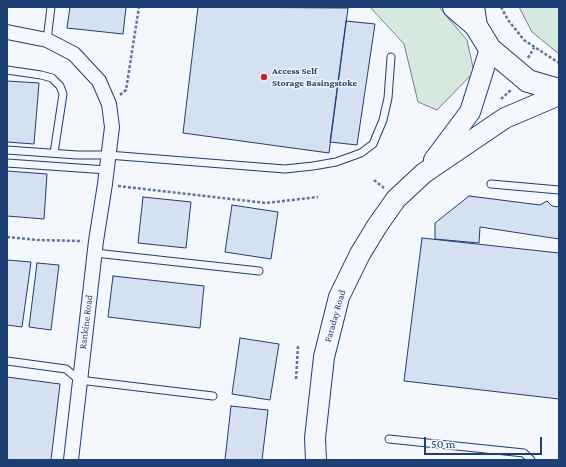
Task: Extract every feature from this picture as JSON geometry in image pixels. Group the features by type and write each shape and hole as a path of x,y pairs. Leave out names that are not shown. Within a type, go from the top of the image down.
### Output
{"highway":[{"path":"454,7 474,16 490,49 528,81 559,90"}],"street":[{"name":"Rankine Road","path":"7,32 47,40 74,54 99,82 109,104 112,127 95,247 71,460"},
{"name":"Faraday Road","path":"424,173 470,112 490,49"},
{"name":"Faraday Road","path":"316,460 315,438 324,357 339,296 360,254 377,226 396,199 424,173 505,118 559,95"},
{"name":"Faraday Road","path":"304,460 315,438"}],"lane":[{"path":"47,40 51,7"},
{"path":"7,150 108,155 285,169 328,164 361,153 373,144 383,120 388,98 391,57"},
{"path":"7,70 52,78 60,86 63,94 54,153"},
{"path":"7,163 106,177"},
{"path":"491,184 559,190"},
{"path":"95,247 259,271"},
{"path":"7,361 66,369 79,380 213,396"},
{"path":"389,439 524,453 531,460"}],"path":[{"path":"126,90 139,7"},
{"path":"501,7 508,20 524,40 534,48 559,62"},
{"path":"500,100 512,89"},
{"path":"106,177 266,203 318,197"},
{"path":"7,237 95,247"},
{"path":"296,380 298,346"}],"shaded area":[{"path":"370,7 439,7 467,40 474,72 437,110 418,102 404,44"},
{"path":"519,7 559,7 559,54 532,32"}],"building":[{"path":"70,7 126,7 123,34 67,28"},
{"name":"Access Self Storage Basingstoke","path":"198,7 348,8 329,153 183,133"},
{"path":"346,21 375,24 357,145 330,142"},
{"path":"7,81 39,83 34,144 7,142"},
{"path":"7,171 47,174 44,219 7,216"},
{"path":"469,196 540,205 547,201 552,206 559,207 559,239 480,227 479,243 435,239 435,223"},
{"path":"143,197 191,202 186,248 138,243"},
{"path":"232,205 278,212 271,259 225,252"},
{"path":"422,238 559,253 559,399 404,381"},
{"path":"7,260 31,262 22,327 7,325"},
{"path":"37,263 59,265 51,330 29,327"},
{"path":"113,276 204,286 200,328 108,317"},
{"path":"240,338 279,344 270,400 232,394"},
{"path":"7,377 60,384 51,460 7,460"},
{"path":"231,406 268,410 262,460 225,460"}],"place":[{"name":"Access Self Storage Basingstoke","path":"264,77"}]}
